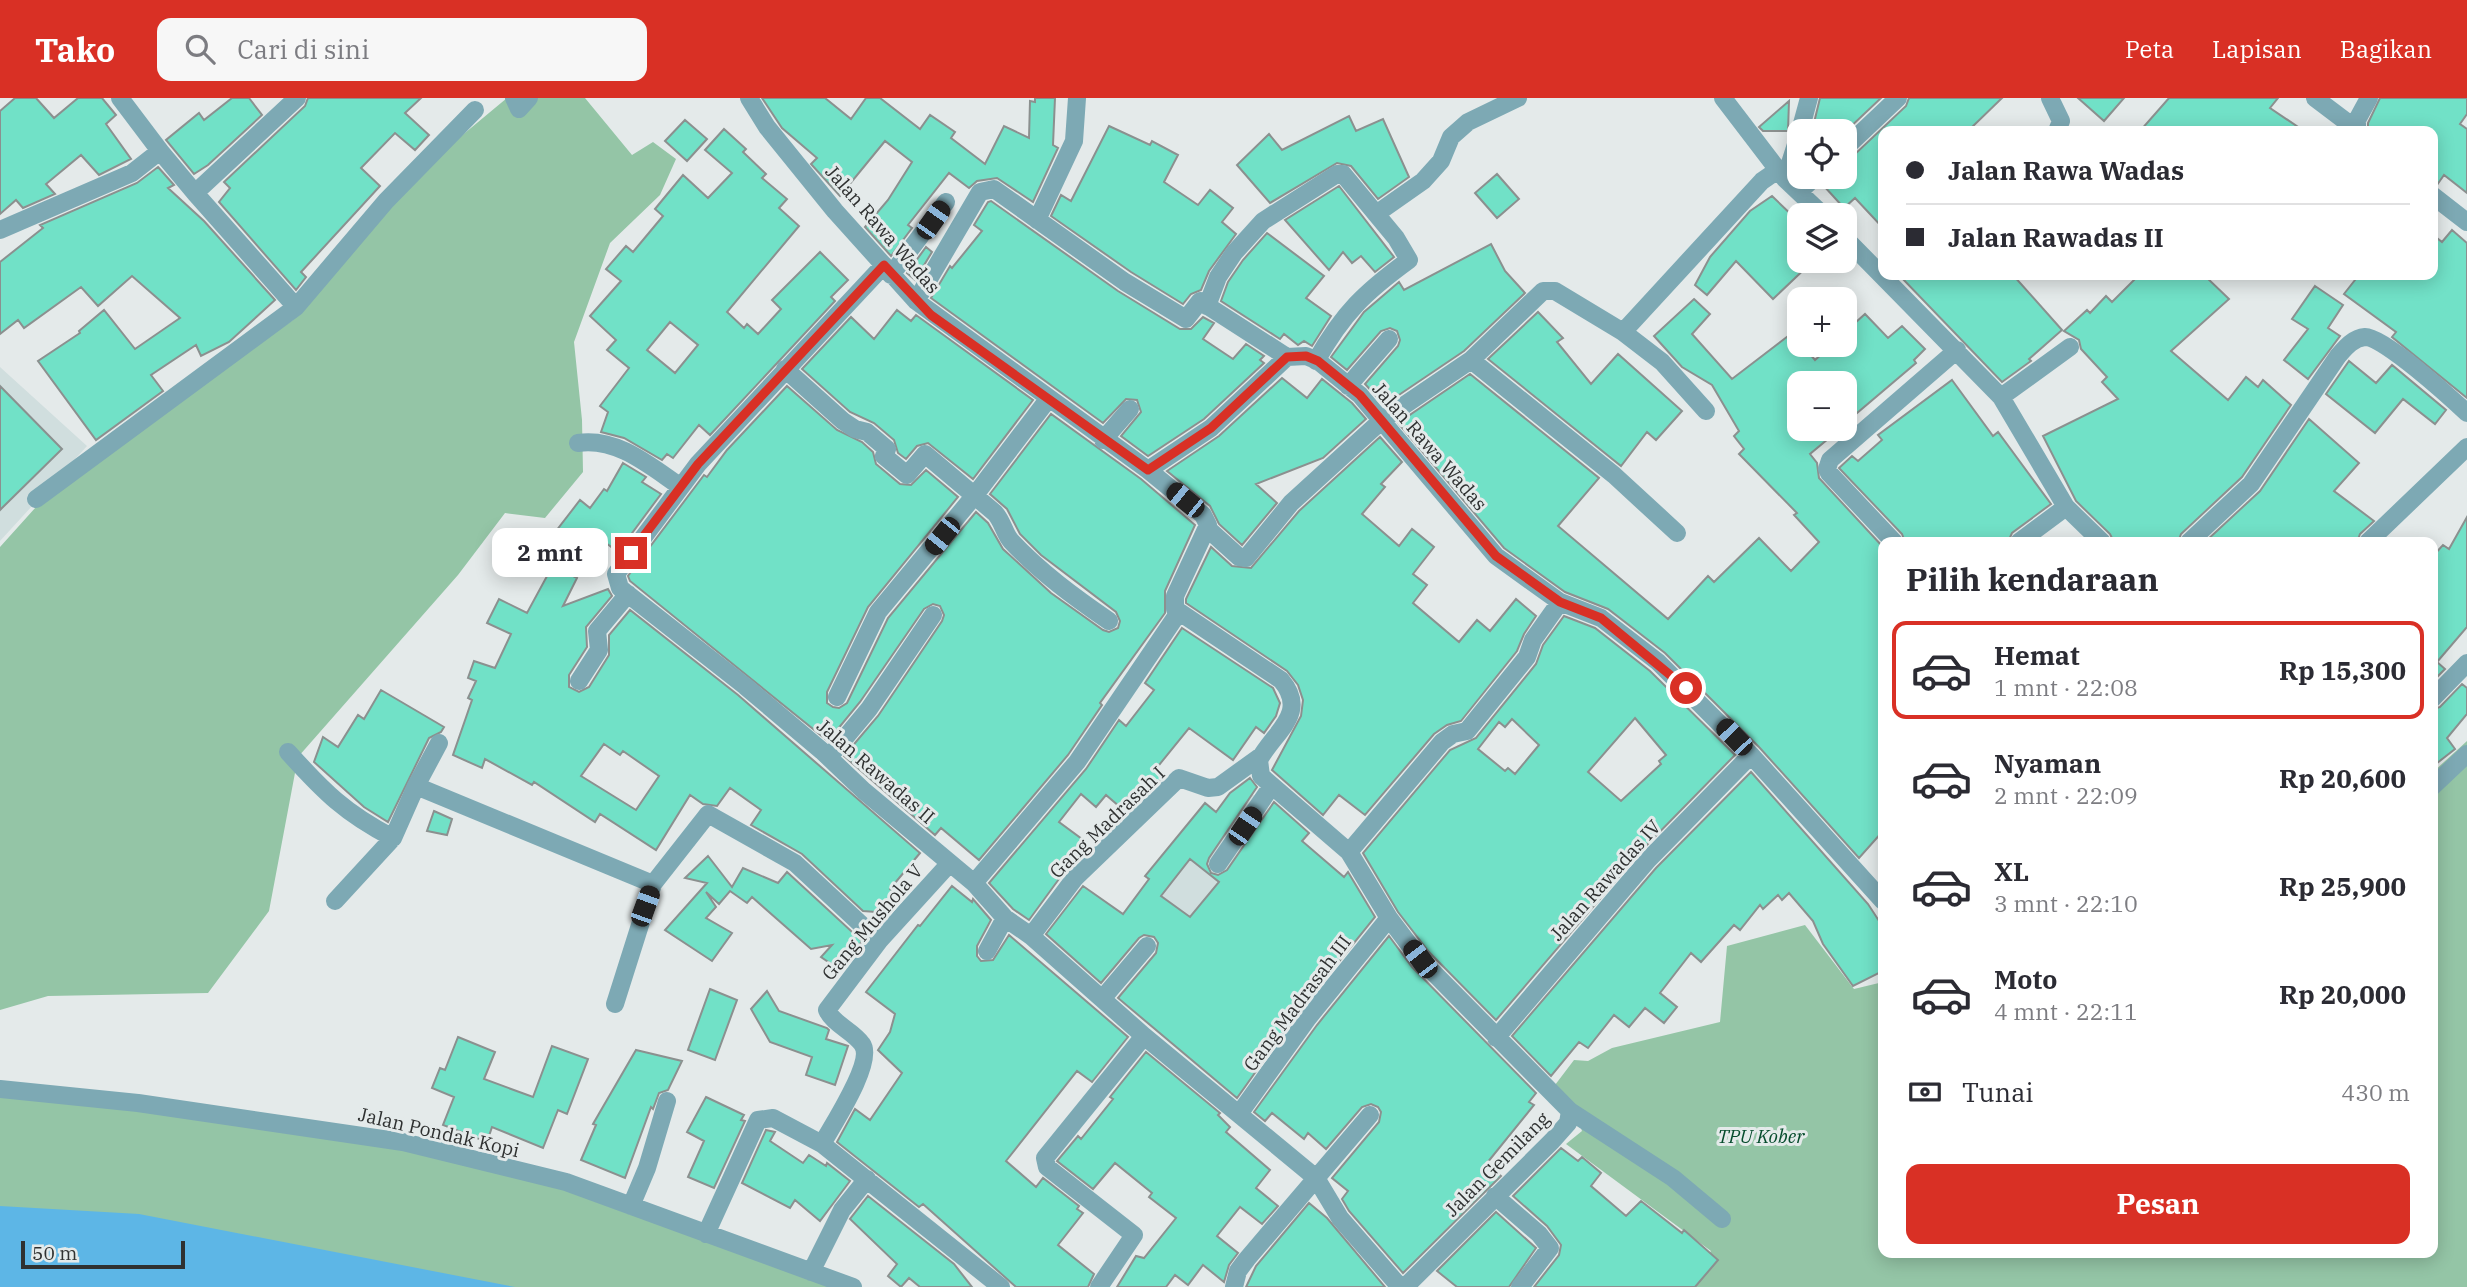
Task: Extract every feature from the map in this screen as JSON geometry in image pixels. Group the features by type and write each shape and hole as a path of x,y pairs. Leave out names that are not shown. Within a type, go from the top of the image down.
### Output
{"street":[{"path":"120,98 195,193 296,307"},
{"path":"195,193 297,98"},
{"path":"514,98 519,109 529,98"},
{"name":"Jalan Rawa Wadas","path":"749,98 767,127 916,302 1148,470 1203,515 1209,529 1239,557 1246,558 1291,503 1381,421"},
{"path":"1037,220 1074,141 1077,98"},
{"path":"1376,214 1423,181 1441,161 1451,137 1468,122 1518,98"},
{"path":"1723,98 1781,174 1811,203"},
{"path":"1803,119 1809,98"},
{"path":"1857,137 1899,98"},
{"path":"2050,98 2061,121 2059,126"},
{"path":"2315,98 2351,126"},
{"path":"2358,126 2369,98"},
{"path":"36,499 296,307 386,201 475,110"},
{"path":"0,230 132,173 160,151"},
{"path":"1623,332 1745,199 1781,174 1787,160"},
{"path":"916,302 980,192 995,189 1125,282 1186,319 1200,301 1207,306 1287,357 1306,356 1316,360 1344,316 1366,292 1409,260 1343,174 1337,174 1286,209 1263,221 1234,253 1218,277 1207,306"},
{"path":"2438,200 2467,222"},
{"path":"579,681 599,650 597,631 628,594 615,581 616,574 681,486 785,369 887,270 946,202"},
{"path":"1857,250 1878,271"},
{"path":"1887,280 2001,397 2066,507 2097,537"},
{"path":"1381,421 1471,360 1545,290 1555,291 1623,332 1662,362 1706,411"},
{"path":"2194,537 2251,484 2338,356 2350,343 2363,337 2371,338 2412,365 2467,414"},
{"path":"1348,386 1389,339"},
{"path":"2001,397 2070,347"},
{"path":"1889,537 1829,473 1830,460 1957,350"},
{"path":"1148,470 1211,428 1287,357"},
{"name":"Jalan Rawa Wadas","path":"1316,360 1360,395 1496,556 1560,602 1601,618 1658,662 1878,887"},
{"path":"1471,360 1614,475 1677,533"},
{"path":"785,369 843,421 855,429 867,432 887,449 884,456 907,475 925,454 1001,519 1008,538 1047,576 1109,621"},
{"path":"837,697 878,612 975,495 1049,398"},
{"path":"1103,440 1130,410"},
{"path":"578,443 589,441 624,449 681,486"},
{"path":"2373,537 2466,450"},
{"path":"2026,537 2066,507"},
{"path":"1209,529 1173,601 1179,612 1281,680 1290,691 1293,704 1290,716 1261,755 1258,765 1261,776 1271,787 1218,864"},
{"name":"Jalan Rawadas II","path":"628,594 745,686 829,757 974,883 1004,918 1031,936 1144,1036 1316,1178 1340,1217 1402,1287"},
{"path":"1349,852 1442,742 1453,734 1467,731 1527,657 1533,640 1560,602"},
{"path":"974,883 1077,762 1179,612"},
{"path":"829,757 869,709 933,615"},
{"path":"2438,693 2467,663"},
{"path":"335,901 393,838 439,743"},
{"path":"288,752 327,795 359,820 393,838"},
{"path":"2438,781 2467,754"},
{"name":"Gang Madrasah I","path":"1031,936 1075,878 1179,778 1208,788 1218,787 1261,755"},
{"name":"Jalan Rawadas IV","path":"1496,1038 1647,860 1751,755"},
{"path":"416,786 653,884"},
{"name":"Jalan Gemilang","path":"1271,787 1349,852 1389,918 1420,959 1570,1111 1567,1123 1561,1131 1402,1287"},
{"path":"615,1004 653,884 699,821 709,813 795,863 879,941"},
{"name":"Gang Mushola V","path":"822,1144 853,1089 865,1055 862,1043 827,1010 879,941 950,863"},
{"path":"987,951 1004,918"},
{"name":"Gang Madrasah III","path":"1239,1114 1308,1018 1389,918"},
{"path":"1101,999 1147,946"},
{"path":"1099,1287 1134,1235 1047,1167 1045,1158 1144,1036"},
{"name":"Jalan Pondak Kopi","path":"0,1089 138,1103 403,1142 566,1182 853,1287"},
{"path":"631,1206 648,1168 667,1101"},
{"path":"1570,1111 1673,1178 1721,1219"},
{"path":"1234,1287 1238,1271 1247,1259 1370,1115"},
{"path":"706,1234 758,1120 774,1118 822,1144 1002,1287"},
{"path":"811,1272 842,1210 867,1179"},
{"path":"1495,1196 1539,1234 1550,1248 1520,1287"}],"shaded area":[{"path":"0,367 87,446 0,541"},
{"path":"1241,784 1300,836 1196,969 1131,916"}],"green space":[{"path":"507,98 585,98 632,155 653,142 676,159 660,195 610,243 574,342 582,420 583,472 545,518 505,513 458,575 298,757 269,911 208,993 48,996 0,1010 0,547 63,477 293,320 383,201"},
{"name":"TPU Kober","path":"2467,741 2467,1287 1686,1287 1711,1251 1566,1144 1582,1131 1573,1105 1555,1085 1574,1060 1588,1061 1612,1048 1720,1022 1727,946 1805,925 1854,989 1878,983 1878,1258 2438,1258 2438,767"},
{"path":"0,1089 266,1120 497,1166 843,1287 0,1287"}],"water":[{"path":"0,1206 139,1214 515,1287 0,1287"}],"building":[{"path":"15,98 36,98 54,118 78,98 102,98 116,115 106,124 131,159 99,175 81,155 46,184 55,194 23,208 16,200 0,214 0,111"},
{"path":"232,98 249,98 262,115 208,165 194,174 166,140 199,113 204,120"},
{"path":"308,98 421,98 405,113 429,135 415,150 395,133 361,168 380,186 301,272 306,277 296,290 219,202 230,188 224,182 305,106"},
{"path":"762,98 825,98 851,119 866,98 880,98 920,129 930,115 955,132 951,138 985,164 1004,126 1029,138 1030,101 1035,102 1035,98 1055,98 1053,145 1058,148 1033,202 997,178 977,181 969,188 949,173 908,225 912,228 891,256 865,227 888,200 912,162 885,141 840,196 811,164 817,158 782,128"},
{"path":"1820,98 1881,98 1857,121 1815,119"},
{"path":"1909,98 2002,98 1973,126 1885,126 1906,106"},
{"path":"2078,98 2124,98 2104,121"},
{"path":"2169,98 2278,98 2270,108 2297,126 2144,126"},
{"path":"2380,98 2467,98 2467,114 2460,124 2467,129 2467,193 2444,175 2438,184 2438,126 2368,126"},
{"path":"1789,101 1787,131 1763,131 1759,127"},
{"path":"1349,116 1356,131 1383,119 1409,177 1378,199 1351,166 1337,163 1270,203 1237,165 1269,134 1282,150"},
{"path":"685,120 707,139 687,161 665,141"},
{"path":"1109,126 1150,145 1152,141 1178,155 1164,182 1198,205 1210,190 1233,208 1222,222 1236,234 1209,271 1201,290 1191,294 1183,304 1131,272 1051,216 1061,195 1071,201"},
{"path":"724,129 746,149 743,152 766,174 762,178 787,199 779,208 799,226 727,312 744,328 747,324 758,334 781,309 772,300 820,252 848,280 831,297 835,301 710,435 699,425 673,458 667,454 662,460 624,438 601,432 608,412 600,406 629,368 607,350 616,340 590,316 621,281 606,269 626,246 633,252 663,216 655,209 683,175 708,198 732,173 705,150","holes":["670,322 698,345 675,373 647,350"]},
{"path":"1878,132 1878,223 1855,198 1850,203 1839,203 1827,189 1857,189 1857,152"},
{"path":"158,167 174,185 168,188 204,221 275,300 229,342 201,356 196,345 151,375 163,391 96,440 38,361 80,333 79,331 104,310 135,349 180,318 132,276 98,306 81,287 24,328 18,320 0,334 0,262 43,228 40,225 137,183"},
{"path":"1497,174 1519,199 1497,218 1475,193"},
{"path":"1339,186 1394,257 1375,272 1361,256 1352,263 1343,252 1329,270 1285,220"},
{"path":"1772,196 1787,210 1787,273 1800,273 1773,299 1736,261 1707,295 1695,285 1710,257 1750,211"},
{"path":"991,201 1118,291 1180,329 1191,329 1203,317 1214,323 1203,339 1233,359 1246,344 1264,356 1260,360 1264,363 1204,419 1148,456 1121,436 1141,412 1137,400 1126,399 1103,423 931,298 950,266 952,268 982,231 974,225"},
{"path":"2452,230 2467,243 2467,398 2392,337 2396,332 2344,294 2355,280 2438,280 2438,239 2442,242"},
{"path":"1267,233 1324,276 1306,298 1331,316 1312,346 1304,341 1298,345 1284,334 1280,339 1221,301 1228,282"},
{"path":"1491,244 1505,271 1525,293 1464,351 1384,405 1365,384 1398,346 1400,340 1397,331 1390,328 1381,331 1347,370 1331,357 1364,312 1399,282 1404,290"},
{"path":"926,247 932,252 915,280 907,273"},
{"path":"1904,280 2017,280 2062,330 2029,359 2031,361 2002,382"},
{"path":"2134,280 2209,280 2229,299 2171,351 2228,400 2246,377 2258,387 2263,380 2291,405 2242,477 2180,537 2112,537 2076,501 2043,436 2118,399 2102,382 2107,377 2081,349 2079,340 2064,331 2087,310 2090,313 2106,296 2112,302"},
{"path":"2315,286 2343,305 2328,328 2340,336 2308,379 2284,360 2308,329 2292,319"},
{"path":"1694,299 1710,314 1692,334 1732,379 1787,337 1787,357 1812,357 1815,360 1818,357 1857,357 1857,321 1865,314 1888,338 1902,326 1925,349 1914,360 1916,363 1857,413 1857,371 1787,371 1787,441 1826,441 1810,454 1817,463 1819,478 1878,542 1878,837 1859,858 1759,747 1665,653 1608,609 1565,592 1504,548 1398,423 1470,374 1599,478 1558,526 1668,619 1708,576 1714,582 1759,538 1791,571 1819,542 1794,515 1797,513 1739,454 1744,449 1734,436 1739,431 1712,385 1682,367 1654,336"},
{"path":"897,310 911,321 916,315 1033,400 973,479 928,443 917,446 906,459 898,453 894,440 874,423 850,412 802,369 851,317 874,339"},
{"path":"1538,312 1563,338 1557,342 1591,384 1618,354 1682,411 1656,440 1647,432 1621,466 1488,359"},
{"path":"2349,361 2376,383 2392,365 2446,410 2435,424 2403,399 2375,433 2326,394"},
{"path":"1282,378 1307,398 1322,379 1352,403 1366,419 1323,458 1256,484 1277,503 1242,545 1219,524 1210,506 1167,471 1219,436"},
{"path":"1952,380 1993,436 1998,432 2051,504 2010,537 1903,537 1839,468 1852,456 1858,461 1882,440 1878,435"},
{"path":"0,386 62,449 0,510"},
{"path":"787,386 837,430 862,442 873,452 876,464 900,484 911,485 926,470 958,497 868,607 827,692 827,703 833,707 839,708 847,703 888,618 976,512 988,523 1003,549 1051,593 1103,630 1109,632 1118,628 1120,621 1116,612 1041,555 1020,534 1007,509 990,494 1051,414 1141,479 1195,525 1165,591 1165,613 1100,703 1102,705 1068,755 979,860 941,828 935,835 844,756 878,716 942,621 944,615 940,606 933,604 924,609 860,702 828,741 630,581 628,576 704,475 707,477 727,450"},
{"path":"2309,419 2359,463 2334,491 2374,521 2359,537 2210,537 2260,491"},
{"path":"1380,437 1402,462 1381,484 1385,487 1362,514 1399,546 1412,529 1434,547 1413,574 1427,585 1413,603 1459,642 1477,620 1490,631 1516,599 1536,616 1517,651 1461,721 1447,725 1434,734 1365,815 1339,795 1323,815 1272,770 1301,716 1303,700 1298,685 1287,671 1186,603 1186,599 1211,547 1232,566 1251,568 1299,511"},
{"path":"623,463 646,477 642,482 661,494 618,552 602,540 571,575 577,578 563,606 608,589 612,596 586,627 587,647 569,675 569,687 579,692 589,687 609,655 609,635 630,610 738,695 920,853 890,889 897,895 876,912 863,911 802,854 751,825 761,810 730,788 717,806 703,804 690,795 656,850 600,814 595,822 534,782 532,785 485,759 482,768 453,755 472,700 468,698 476,681 468,678 474,661 495,668 511,634 487,623 499,599 527,613 559,554 546,544 580,500 590,508 604,489 607,491","holes":["604,744 620,755 623,751 659,776 636,810 581,776"]},
{"path":"2467,517 2467,627 2438,661 2438,550 2443,545 2449,549"},
{"path":"1564,616 1595,628 1650,671 1735,755 1640,852 1496,1020 1429,952 1398,912 1363,853 1450,750 1476,738 1536,664 1543,645","holes":["1635,718 1666,755 1659,761 1661,764 1621,801 1588,772","1512,719 1539,745 1515,774 1508,768 1505,771 1478,749 1499,722 1505,727"]},
{"path":"1182,628 1273,688 1280,703 1276,716 1264,733 1256,727 1233,760 1189,728 1155,770 1163,777 1139,801 1131,793 1120,807 1106,795 1096,807 1081,794 1059,822 1086,842 1029,920 1013,909 989,883 1086,769 1119,720 1126,726 1154,690 1145,683"},
{"path":"2438,663 2445,669 2438,676"},
{"path":"2462,684 2467,688 2467,714 2447,738 2455,749 2438,762 2438,708"},
{"path":"381,690 444,727 441,732 429,738 388,822 364,807 314,762 323,737 338,747 358,715 364,719"},
{"path":"1751,772 1868,904 1878,919 1878,974 1853,986 1823,944 1813,921 1789,893 1782,900 1778,895 1763,909 1760,905 1740,930 1734,925 1701,962 1691,953 1660,993 1677,1007 1664,1023 1645,1008 1629,1027 1614,1015 1588,1048 1579,1042 1551,1076 1512,1036 1656,868"},
{"path":"1250,778 1257,787 1209,858 1207,864 1211,873 1218,875 1227,870 1274,802 1309,833 1302,841 1344,877 1348,872 1375,917 1299,1011 1237,1098 1118,998 1156,953 1158,943 1154,937 1144,935 1139,938 1101,983 1046,934 1083,886 1123,914 1149,879 1145,876 1205,803 1216,812 1230,793","holes":["1190,859 1219,882 1190,917 1161,896"]},
{"path":"434,811 452,819 447,835 427,831"},
{"path":"708,856 732,887 743,868 778,883 787,872 862,941 840,970 821,957 832,945 811,949 752,897 747,903 730,891 719,904 706,892 716,907 706,918 732,933 712,961 665,930 707,883 685,878"},
{"path":"952,886 972,902 973,899 991,920 977,946 977,956 981,961 993,960 1009,935 1128,1037 1092,1082 1077,1071 1006,1161 1036,1187 1043,1178 1079,1206 1077,1209 1083,1213 1058,1245 1094,1274 1088,1287 1016,1287 923,1204 919,1207 837,1142 855,1109 870,1120 902,1073 878,1050 890,1032 895,1014 866,992"},
{"path":"1389,936 1412,967 1536,1093 1529,1102 1534,1105 1487,1163 1501,1176 1403,1273 1349,1211 1342,1199 1348,1191 1332,1178 1379,1122 1381,1112 1378,1107 1371,1104 1362,1107 1326,1149 1308,1133 1304,1139 1272,1113 1265,1121 1254,1112 1317,1025"},
{"path":"710,989 737,1000 715,1060 688,1050"},
{"path":"767,991 779,1011 827,1028 829,1030 826,1039 848,1046 835,1085 806,1075 812,1057 770,1042 751,1009"},
{"path":"458,1037 495,1052 484,1079 533,1097 552,1046 588,1059 567,1114 558,1110 543,1148 492,1127 487,1142 443,1125 454,1097 432,1088 440,1068 445,1070"},
{"path":"636,1050 682,1061 668,1090 659,1093 653,1109 651,1107 625,1178 581,1160 596,1125 593,1124"},
{"path":"1146,1052 1220,1113 1218,1115 1230,1127 1226,1132 1270,1170 1256,1188 1278,1206 1262,1224 1240,1207 1217,1236 1238,1253 1229,1265 1224,1282 1203,1265 1188,1285 1175,1275 1166,1287 1117,1287 1136,1256 1144,1258 1176,1218 1149,1197 1152,1193 1115,1163 1093,1189 1057,1161 1078,1136 1081,1139"},
{"path":"706,1097 744,1115 741,1120 745,1121 714,1188 688,1177 704,1141 687,1132"},
{"path":"766,1130 775,1132 770,1141 803,1163 809,1155 826,1166 827,1163 850,1181 820,1221 795,1200 790,1208 742,1183"},
{"path":"1561,1148 1578,1161 1582,1157 1601,1173 1591,1186 1626,1216 1641,1201 1682,1233 1684,1230 1718,1260 1695,1287 1534,1287 1559,1255 1561,1245 1547,1226 1513,1196"},
{"path":"868,1196 954,1264 972,1287 920,1287 909,1278 901,1287 888,1276 897,1264 850,1219"},
{"path":"1309,1203 1327,1218 1385,1287 1246,1287 1256,1266"},
{"path":"1496,1212 1536,1248 1509,1287 1457,1287 1437,1271"}],"route":[{"path":"631,553 698,464 884,265 931,315 1148,470 1211,428 1287,357 1306,356 1318,361 1360,395 1496,556 1560,602 1601,618 1658,662 1686,688"}]}
